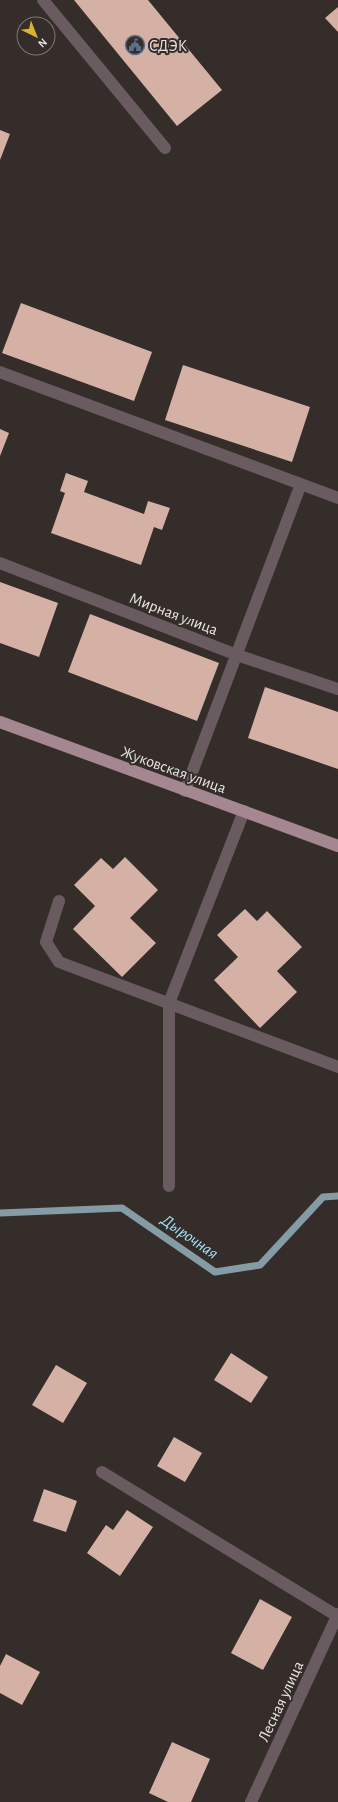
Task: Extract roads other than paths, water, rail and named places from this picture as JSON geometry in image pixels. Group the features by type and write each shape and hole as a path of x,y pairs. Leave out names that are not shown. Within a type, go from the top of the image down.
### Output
{"main road":[{"name":"Жуковская улица","path":"0,722 338,846"}],"street":[{"path":"43,0 165,148"},
{"path":"0,372 338,498"},
{"path":"185,791 301,484"},
{"name":"Мирная улица","path":"0,563 237,655 338,689"},
{"path":"169,1186 169,1003 244,811"},
{"path":"59,901 46,942 59,962 338,1067"},
{"path":"102,1472 337,1615"},
{"name":"Лесная улица","path":"251,1802 337,1615"}],"waterway":[{"name":"Дырочная","path":"0,1213 122,1208 215,1272 260,1265 323,1197 338,1196"}],"place":[{"name":"СДЭК","path":"135,45"}]}
